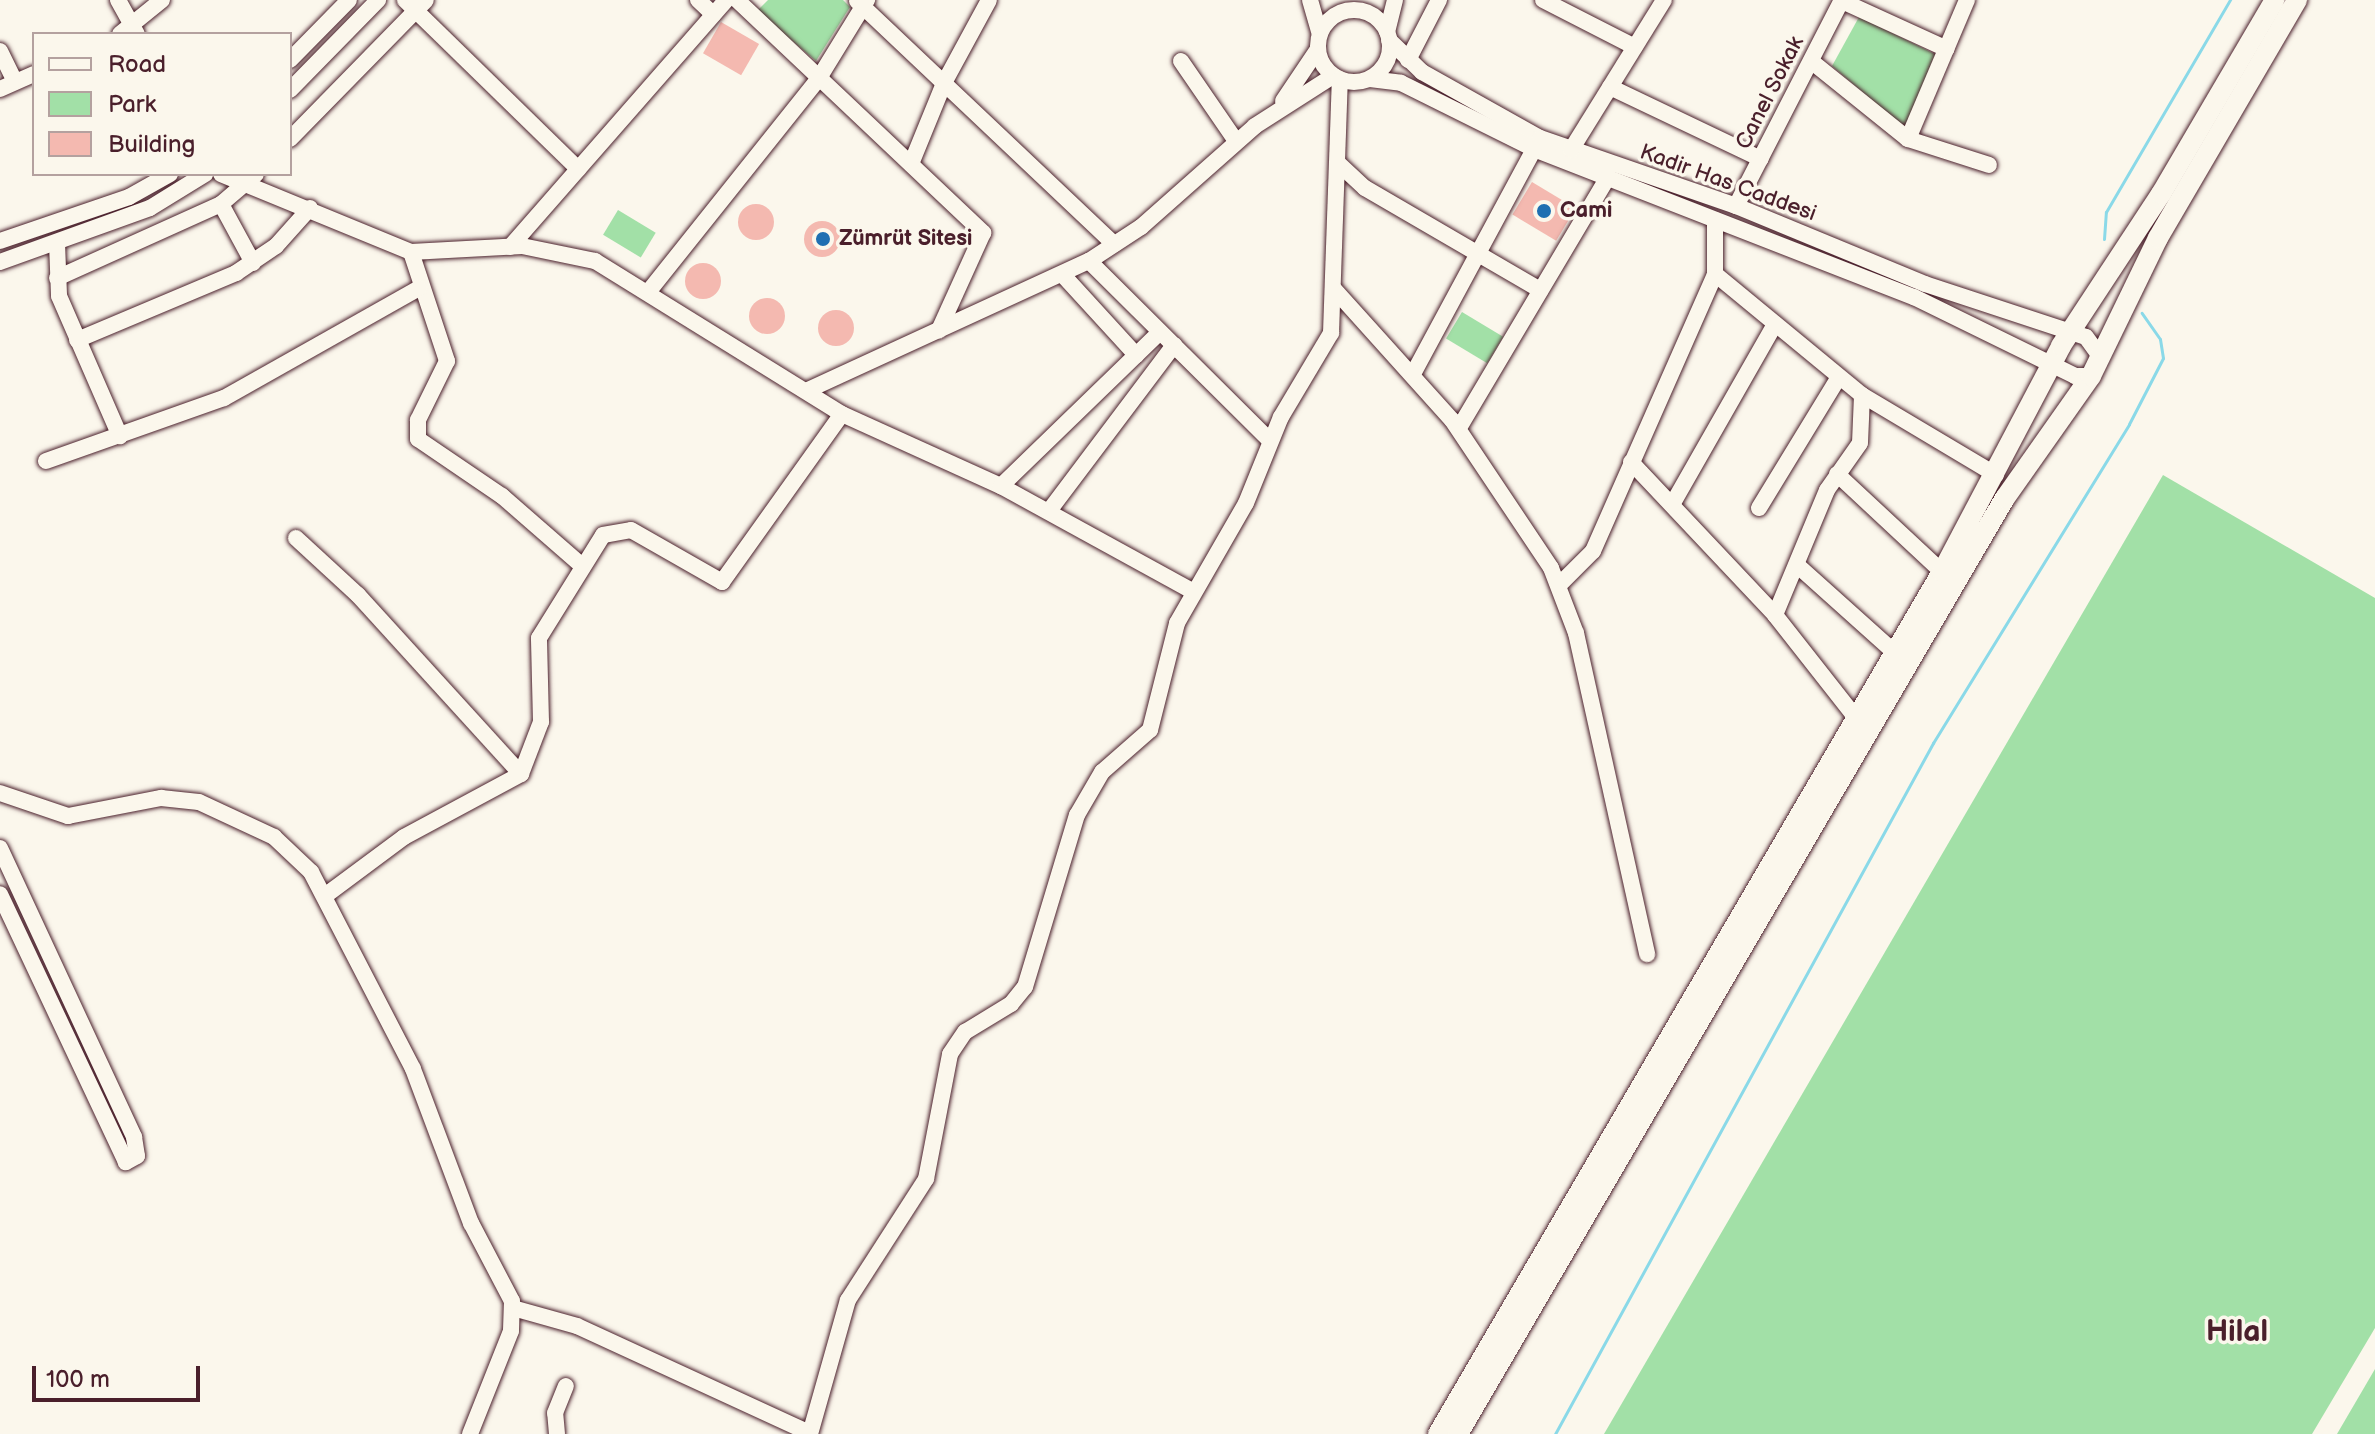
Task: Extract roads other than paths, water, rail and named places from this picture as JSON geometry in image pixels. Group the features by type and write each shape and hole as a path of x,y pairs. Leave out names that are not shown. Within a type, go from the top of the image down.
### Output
{"main road":[{"path":"1438,1434 1942,572 2071,331 2275,0"},
{"path":"1458,1434 2005,498 2096,367 2158,238 2297,0"}],"street":[{"path":"118,0 130,32 162,0"},
{"path":"292,58 349,0"},
{"path":"292,88 378,0"},
{"path":"698,0 713,14"},
{"path":"911,164 944,83 989,0"},
{"path":"513,1308 577,1326 810,1434 848,1300 926,1179 950,1054 965,1032 1011,1004 1025,987 1069,833 1096,780 1150,730 1170,639 1246,503 1270,441 1327,344 1336,315 1331,229 1338,163 1336,78 1319,42 1310,0"},
{"path":"808,390 1089,261 1114,244 1274,111 1336,78 1370,79 1386,62 1395,0"},
{"path":"1408,60 1439,0"},
{"path":"1543,0 1635,47"},
{"path":"1571,150 1664,0"},
{"path":"1842,0 1947,49"},
{"name":"Canel Sokak","path":"1736,206 1842,0"},
{"path":"1908,139 1967,0"},
{"path":"510,247 713,14 737,1 983,233 939,330"},
{"path":"649,291 819,78 862,2 1114,244"},
{"path":"292,137 415,4 578,169"},
{"path":"1274,111 1334,16 1353,5 1372,15 1388,36"},
{"name":"Kadir Has Caddesi","path":"1388,36 1408,60 1464,98 1571,150 1736,206 1925,284 2071,331"},
{"path":"0,51 8,86 32,75"},
{"path":"1181,61 1236,141"},
{"path":"1811,61 1908,139 1989,165"},
{"name":"Kadir Has Caddesi","path":"1370,79 1428,95 1534,149 1914,297 2052,365 2096,367"},
{"path":"1610,87 1761,159"},
{"path":"1413,374 1534,149"},
{"path":"1338,163 1365,188 1540,290"},
{"path":"0,241 129,197 166,176"},
{"path":"0,262 157,204 202,176"},
{"path":"224,176 243,188 310,208 411,252 510,247 580,256 649,291 842,414 1001,486 1194,592"},
{"path":"57,278 221,204 254,176"},
{"path":"1459,428 1608,177"},
{"path":"221,204 253,263"},
{"path":"77,340 253,263 287,237 310,208"},
{"path":"1559,585 1589,558 1715,274 1715,220"},
{"path":"57,243 57,278 77,340 120,436"},
{"path":"411,252 419,288 447,361 418,420 418,439 502,496 581,565"},
{"path":"1089,261 1270,441"},
{"path":"1062,274 1136,355"},
{"path":"1715,274 1862,395 1996,475"},
{"path":"46,461 224,398 419,288"},
{"path":"1334,289 1459,428 1531,531 1559,585 1576,633 1647,954"},
{"path":"1673,503 1775,324"},
{"path":"2071,331 2095,345 2096,367"},
{"path":"1001,486 1160,332"},
{"path":"1049,511 1174,345"},
{"path":"1759,508 1839,377"},
{"path":"1775,615 1837,474 1863,433 1862,395"},
{"path":"326,895 412,832 521,774 541,722 539,638 581,565 603,535 624,529 722,582 842,414"},
{"path":"1631,462 1673,503 1775,615 1856,718"},
{"path":"1837,474 1942,572"},
{"path":"296,538 358,595 521,774"},
{"path":"1797,565 1894,652"},
{"path":"0,793 68,816 161,798 199,802 286,845 326,895 413,1069 471,1223 513,1308 511,1331 470,1434"},
{"path":"0,848 134,1137 137,1156 126,1162 0,894"},
{"path":"557,1434 555,1413 566,1386"}],"waterway":[{"path":"2104,239 2106,212 2230,0"},
{"path":"1555,1434 1933,743 2129,424 2163,358 2160,339 2142,313"}],"place":[{"name":"Cami","path":"1544,211"},
{"name":"Zümrüt Sitesi","path":"823,239"}],"district":[{"name":"Hilal","path":"2237,1332"}]}
